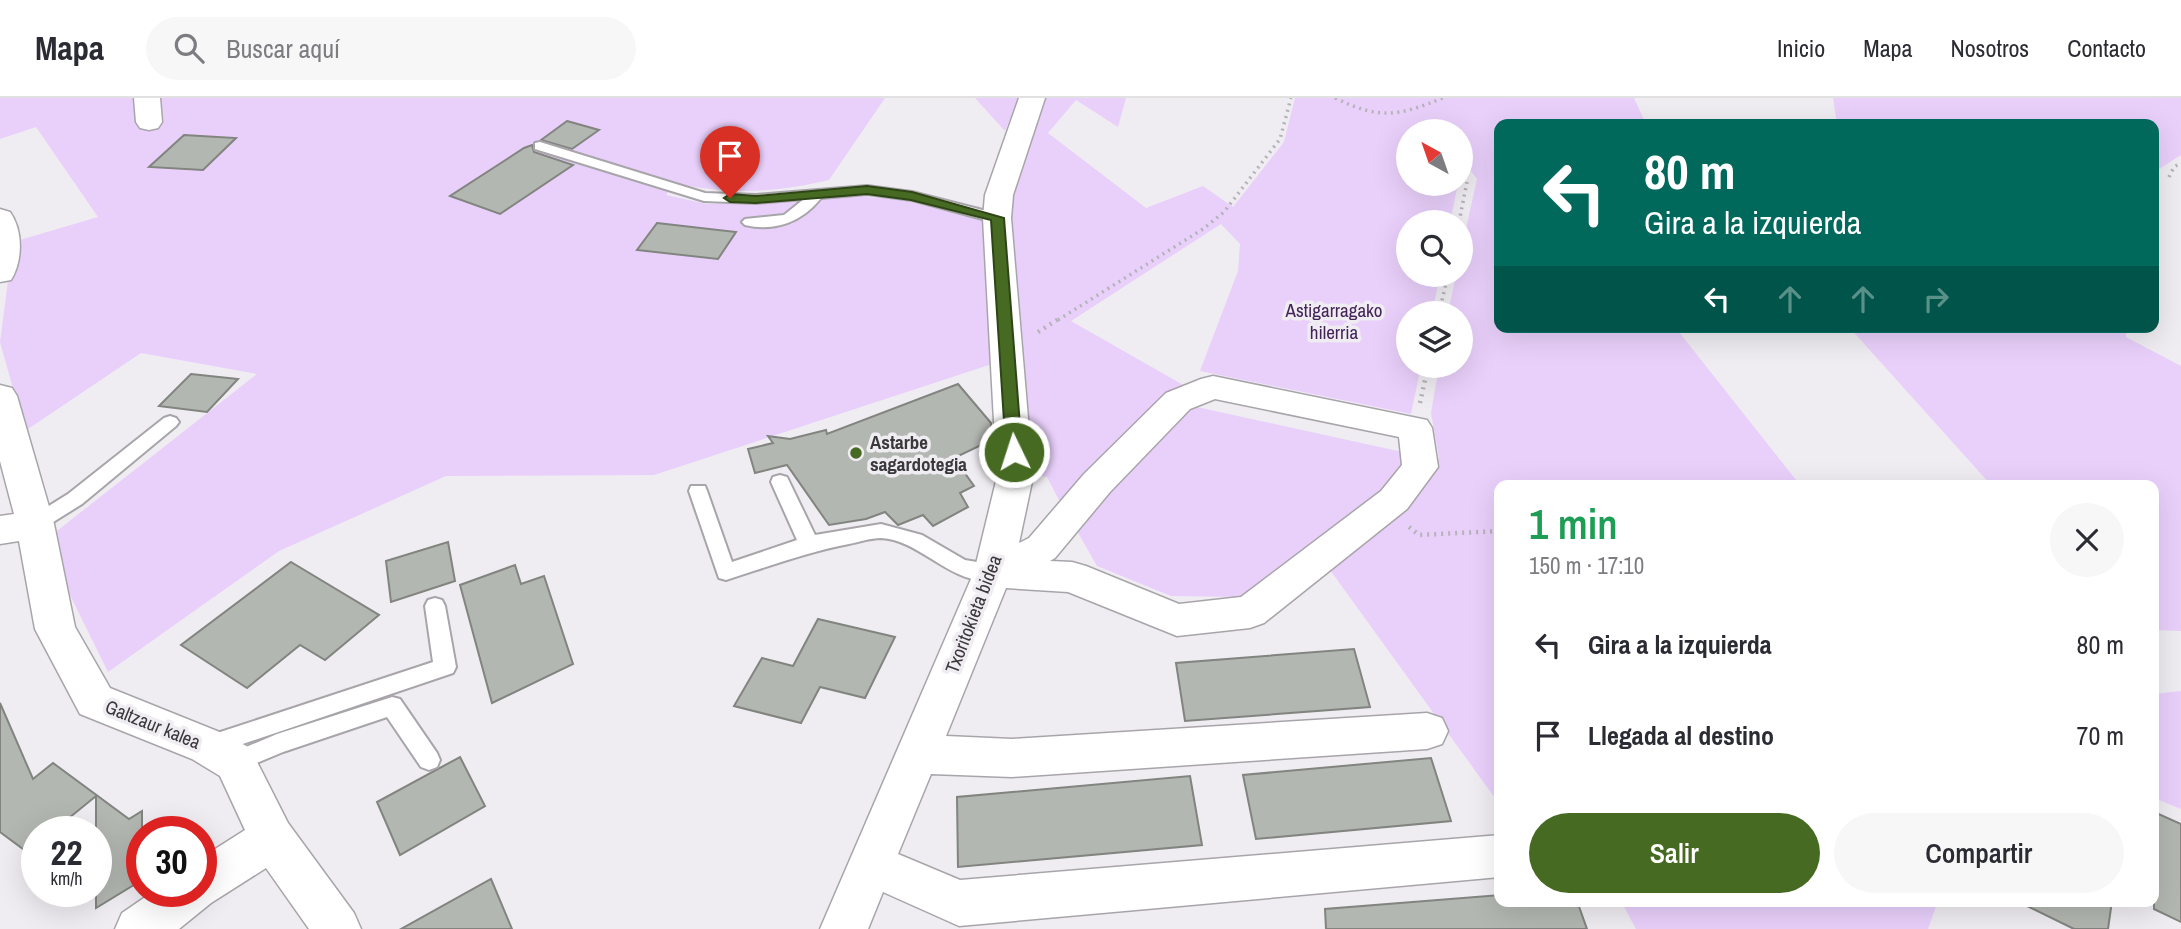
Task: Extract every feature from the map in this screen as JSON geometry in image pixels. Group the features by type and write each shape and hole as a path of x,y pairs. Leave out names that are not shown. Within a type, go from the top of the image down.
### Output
{"street":[{"name":"Txoritokieta bidea","path":"844,929 993,572 1016,477 997,218 999,195 1032,98"},
{"path":"0,218 6,235 0,272"},
{"path":"1213,387 1415,428 1420,467 1394,500 1250,612 1177,620 1072,577 993,572 1042,548 1097,484 1178,401 1213,387"},
{"name":"Galtzaur kalea","path":"0,396 17,527 55,629 95,701 221,754"},
{"path":"917,754 1012,758 1427,731"},
{"path":"221,754 272,838 337,929"},
{"path":"217,874 272,838"},
{"path":"871,864 959,903 1494,857"},
{"path":"137,928 169,907"}],"lane":[{"path":"540,146 704,197 756,199 867,190 912,196 997,218"},
{"path":"750,222 776,223 793,219 805,210 818,192"},
{"path":"17,527 75,499 170,422"},
{"path":"780,482 809,544"},
{"path":"698,491 726,572 809,544 881,531 915,540 961,567 993,572"},
{"path":"221,754 445,667 435,606"},
{"path":"221,754 277,744 392,706 429,760"}],"path":[{"path":"1008,355 1041,329 1203,229 1224,212 1280,139 1291,98"},
{"path":"1335,98 1361,112 1382,118 1402,114 1443,98"},
{"path":"2169,177 2174,167 2181,163"},
{"path":"1415,428 1425,378"},
{"path":"1385,507 1419,535 1494,530"}],"green space":[{"path":"0,98 885,98 829,180 789,188 752,191 674,183 666,195 707,204 773,203 848,196 900,199 989,223 992,364 654,475 446,476 279,551 108,672 69,593 53,534 257,374 141,353 25,431 0,342 13,242 98,217 36,127 0,139"},
{"path":"975,98 1019,98 1005,131"},
{"name":"Astigarragako hilerria","path":"1039,98 1126,98 1118,127 1076,100 1048,133 1146,208 1203,186 1233,207 1284,142 1295,98 1634,98 1644,119 1494,119 1494,333 1680,333 1796,480 1494,480 1494,797 1325,563 1399,510 1439,458 1431,413 1437,378 1473,378 1473,301 1451,301 1453,287 1473,287 1473,210 1470,210 1477,179 1474,175 1474,119 1396,119 1396,196 1455,196 1453,210 1396,210 1396,287 1437,287 1435,301 1396,301 1396,378 1418,378 1411,414 1200,371 1238,271 1240,244 1221,224 1071,321 1185,386 1060,502 1047,477 1026,473 1007,216"},
{"path":"1833,98 2181,98 2181,155 2159,169 2159,119 1836,119"},
{"path":"1854,333 2126,333 2126,337 2181,366 2181,631 2159,630 2159,480 1987,480"},
{"path":"1183,404 1407,453 1402,476 1244,597 1171,596 1097,566 1072,522"},
{"path":"2181,691 2181,809 2159,800 2159,693"},
{"path":"1624,907 1936,907 1928,929 1636,929"}],"building":[{"path":"567,121 599,130 572,149 541,140"},
{"path":"184,135 236,138 203,170 149,167"},
{"path":"532,145 534,152 573,165 500,214 450,196 524,148"},
{"path":"657,223 736,232 718,259 637,250"},
{"path":"191,374 238,379 207,412 159,406"},
{"name":"Astarbe sagardotegia","path":"958,384 991,423 992,440 954,458 974,486 960,493 968,507 933,526 923,515 898,525 885,512 866,519 829,525 787,465 755,473 748,449 773,443 768,436 790,439 826,430 827,434"},
{"path":"448,542 455,581 391,602 386,561"},
{"path":"291,562 379,615 325,660 300,645 247,688 181,645"},
{"path":"515,565 521,584 544,576 573,664 492,703 460,585"},
{"path":"818,619 895,637 865,698 820,687 801,723 734,706 762,658 793,666"},
{"path":"1354,649 1370,707 1185,721 1176,663"},
{"path":"0,703 33,779 53,763 126,817 126,890 112,898 112,816 96,816 96,796 71,816 21,816 21,848 0,832"},
{"path":"460,757 485,806 400,855 377,802"},
{"path":"1431,758 1451,821 1256,839 1243,775"},
{"path":"1190,776 1202,845 958,867 957,797"},
{"path":"2159,814 2181,824 2181,922 2154,909 2159,907"},
{"path":"491,879 512,929 401,929"},
{"path":"1494,895 1494,907 1579,907 1587,929 1326,929 1325,909"},
{"path":"2029,907 2111,907 2108,929 2074,929"}],"place":[{"name":"Astarbe sagardotegia","path":"856,453"}],"route":[{"path":"730,198 756,199 867,190 912,196 997,218 1014,452"}]}
